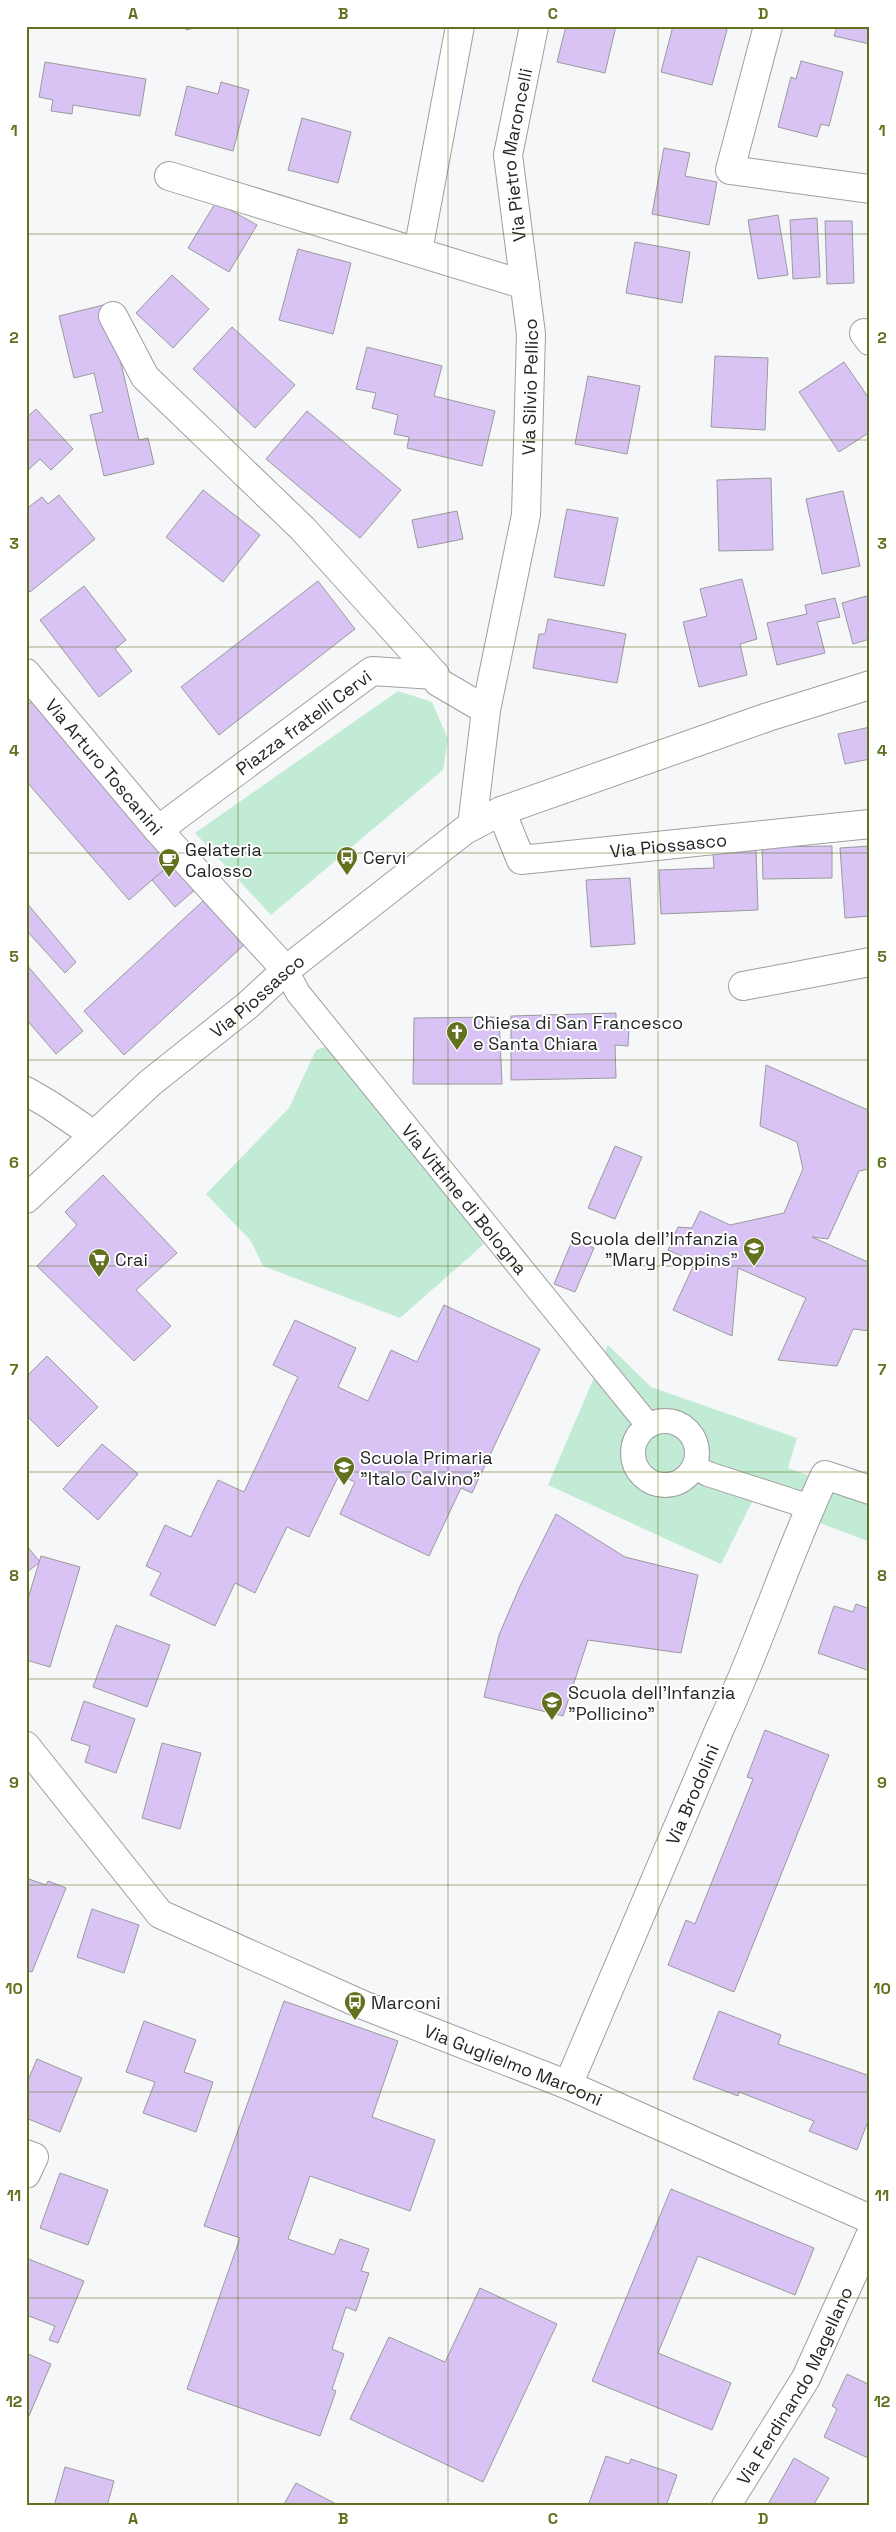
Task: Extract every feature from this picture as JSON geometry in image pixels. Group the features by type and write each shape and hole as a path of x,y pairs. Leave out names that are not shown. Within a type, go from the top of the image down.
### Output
{"street":[{"path":"418,251 460,26"},
{"name":"Via Pietro Maroncelli","path":"525,285 508,155 534,26"},
{"path":"768,26 730,170 870,189"},
{"path":"170,176 525,285"},
{"name":"Via Silvio Pellico","path":"472,826 486,710 526,515 531,334 525,285"},
{"path":"114,316 145,377 303,529 435,675 438,682 486,710"},
{"name":"Piazza fratelli Cervi","path":"158,830 372,671 435,675"},
{"name":"Via Arturo Toscanini","path":"26,673 158,830 286,970"},
{"name":"Via Piossasco","path":"26,1199 150,1082 248,1005 286,970 472,826 500,811 759,720 870,685"},
{"name":"Via Piossasco","path":"500,811 521,860 870,824"},
{"path":"743,986 870,962"},
{"name":"Via Vittime di Bologna","path":"286,970 298,992 319,1019 648,1426"},
{"path":"26,1092 50,1105 94,1135"},
{"path":"661,1421 681,1424 696,1442 695,1467 682,1481 668,1485 652,1482 638,1471 633,1458 636,1439 648,1426 661,1421"},
{"path":"695,1467 708,1474 810,1507"},
{"name":"Via Brodolini","path":"568,2085 720,1728 739,1688 810,1507 825,1475 870,1490"},
{"name":"Via Guglielmo Marconi","path":"27,1747 160,1914 363,2005 568,2085 870,2219"},
{"path":"26,2154 34,2157 26,2174"},
{"name":"Via Ferdinando Magellano","path":"726,2506 806,2378 870,2236"}],"green space":[{"path":"398,691 432,702 448,739 443,770 271,915 195,833"},
{"path":"330,1045 484,1244 400,1318 263,1266 251,1241 206,1194 289,1108 316,1050"},
{"path":"608,1345 651,1387 797,1438 788,1468 870,1498 870,1542 754,1498 721,1564 548,1485"}],"building":[{"path":"186,26 203,26 186,30"},
{"path":"566,26 616,26 605,73 557,62"},
{"path":"673,26 728,26 712,85 661,72"},
{"path":"837,26 870,26 870,44 834,36"},
{"path":"801,61 843,72 829,126 821,124 817,137 778,127 791,77 796,79"},
{"path":"45,62 146,79 140,116 73,105 72,114 51,111 53,100 39,97"},
{"path":"221,82 249,90 233,151 175,135 187,86 218,94"},
{"path":"302,118 351,132 338,183 288,170"},
{"path":"664,148 690,153 685,176 717,182 709,225 652,214"},
{"path":"216,202 257,225 229,272 188,248"},
{"path":"778,215 788,275 758,279 748,220"},
{"path":"817,218 820,277 793,279 790,220"},
{"path":"825,221 852,221 854,283 827,284"},
{"path":"635,242 690,252 682,303 626,293"},
{"path":"298,249 351,263 333,334 279,320"},
{"path":"172,275 209,309 173,348 136,313"},
{"path":"107,304 139,440 148,438 154,464 104,476 90,415 103,412 94,373 74,378 59,316"},
{"path":"232,327 295,385 255,428 193,369"},
{"path":"367,347 442,366 434,396 495,411 482,466 407,448 409,437 394,434 398,415 372,408 376,393 356,389"},
{"path":"715,356 768,358 765,430 711,427"},
{"path":"844,362 870,400 870,432 839,452 799,392"},
{"path":"588,376 640,386 627,454 575,444"},
{"path":"36,409 73,449 51,470 40,459 26,472 26,418"},
{"path":"307,411 401,490 360,538 266,459"},
{"path":"771,478 773,550 719,551 717,480"},
{"path":"203,490 260,535 223,582 166,537"},
{"path":"843,491 860,566 822,574 806,499"},
{"path":"59,495 95,539 30,592 26,588 26,509 42,497 48,504"},
{"path":"567,509 618,518 604,586 554,577"},
{"path":"457,511 463,539 418,548 412,520"},
{"path":"742,579 757,639 740,644 747,675 699,687 683,622 707,616 700,589"},
{"path":"318,581 355,629 219,735 181,687"},
{"path":"84,586 126,640 115,649 132,671 99,697 40,620"},
{"path":"870,595 870,639 853,644 842,603"},
{"path":"835,598 840,617 817,622 825,653 777,665 767,623 807,614 805,605"},
{"path":"548,619 626,634 617,683 533,668 539,634 545,634"},
{"path":"33,700 173,862 129,900 26,781 26,706"},
{"path":"870,727 870,759 845,764 838,734"},
{"path":"832,846 832,878 763,879 762,847"},
{"path":"870,846 870,916 845,918 840,848"},
{"path":"756,850 758,910 661,914 659,870 714,868 713,852"},
{"path":"173,862 196,889 175,907 152,880"},
{"path":"630,878 635,944 591,947 586,880"},
{"path":"203,901 244,945 124,1055 84,1011"},
{"path":"26,902 76,962 65,973 26,930"},
{"path":"26,964 83,1031 56,1054 26,1019"},
{"path":"616,1013 616,1030 629,1028 628,1046 615,1045 616,1078 511,1080 511,1016"},
{"name":"Chiesa di San Francesco e Santa Chiara","path":"499,1017 502,1084 413,1084 414,1018"},
{"path":"766,1065 870,1111 870,1169 859,1171 828,1239 812,1237 870,1263 870,1331 853,1329 837,1366 778,1360 806,1298 738,1268 732,1336 673,1310 695,1262 668,1250 678,1227 692,1228 700,1211 730,1225 784,1213 803,1169 797,1142 760,1126"},
{"path":"615,1146 642,1157 615,1219 588,1208"},
{"name":"Crai","path":"103,1175 177,1253 136,1290 171,1326 134,1361 37,1266 77,1225 65,1212"},
{"path":"573,1239 594,1248 575,1292 554,1284"},
{"path":"444,1305 540,1349 472,1493 461,1488 429,1556 340,1514 355,1482 339,1475 309,1537 287,1527 255,1593 235,1583 215,1626 150,1595 161,1573 146,1566 165,1525 191,1537 218,1480 244,1492 298,1377 273,1365 295,1320 356,1348 338,1387 368,1401 391,1350 417,1362"},
{"path":"47,1356 98,1407 58,1447 26,1415 26,1377"},
{"path":"102,1444 138,1474 98,1520 63,1489"},
{"path":"556,1514 625,1557 698,1575 681,1653 588,1640 563,1716 484,1697 499,1635 520,1586"},
{"path":"26,1545 40,1562 26,1573"},
{"path":"41,1556 80,1567 50,1667 26,1660 26,1605"},
{"path":"856,1604 870,1609 870,1671 818,1653 834,1606 853,1612"},
{"path":"116,1625 170,1645 147,1707 93,1687"},
{"path":"84,1701 135,1719 116,1773 85,1762 90,1746 71,1740"},
{"path":"765,1730 829,1755 734,1992 668,1965 686,1920 695,1924 753,1779 747,1777"},
{"path":"162,1743 201,1753 180,1829 142,1818"},
{"path":"26,1878 46,1885 48,1881 66,1888 32,1972 26,1970"},
{"path":"92,1909 139,1925 124,1973 77,1957"},
{"path":"284,2001 398,2041 372,2117 435,2140 410,2211 310,2176 288,2239 334,2255 340,2239 369,2249 361,2271 369,2273 356,2311 346,2307 332,2349 344,2354 332,2389 336,2391 320,2436 187,2389 240,2238 204,2226"},
{"path":"719,2011 781,2035 778,2044 870,2076 870,2116 857,2150 809,2131 814,2121 739,2092 738,2096 693,2079"},
{"path":"144,2021 196,2040 184,2072 213,2082 196,2132 143,2113 155,2082 126,2072"},
{"path":"37,2059 82,2078 60,2132 26,2118 26,2085"},
{"path":"60,2173 108,2190 88,2245 40,2228"},
{"path":"671,2189 814,2248 795,2295 698,2256 658,2353 731,2383 712,2430 592,2381"},
{"path":"26,2258 84,2281 58,2343 49,2340 55,2326 26,2315"},
{"path":"480,2288 557,2324 483,2482 350,2419 389,2337 445,2362"},
{"path":"26,2353 51,2364 26,2423"},
{"path":"847,2374 870,2385 870,2459 824,2437 837,2409 832,2406"},
{"path":"606,2456 629,2464 631,2459 677,2475 666,2506 596,2506 589,2503"},
{"path":"794,2458 829,2478 813,2506 767,2506"},
{"path":"65,2467 114,2481 107,2506 54,2506"},
{"path":"296,2483 338,2505 283,2506"}],"place":[{"name":"Cervi","path":"347,876"},
{"name":"Gelateria Calosso","path":"169,878"},
{"name":"Chiesa di San Francesco e Santa Chiara","path":"457,1051"},
{"name":"Scuola dell'Infanzia \"Mary Poppins\"","path":"754,1267"},
{"name":"Crai","path":"99,1278"},
{"name":"Scuola Primaria \"Italo Calvino\"","path":"344,1486"},
{"name":"Scuola dell'Infanzia \"Pollicino\"","path":"552,1721"},
{"name":"Marconi","path":"355,2021"}]}
